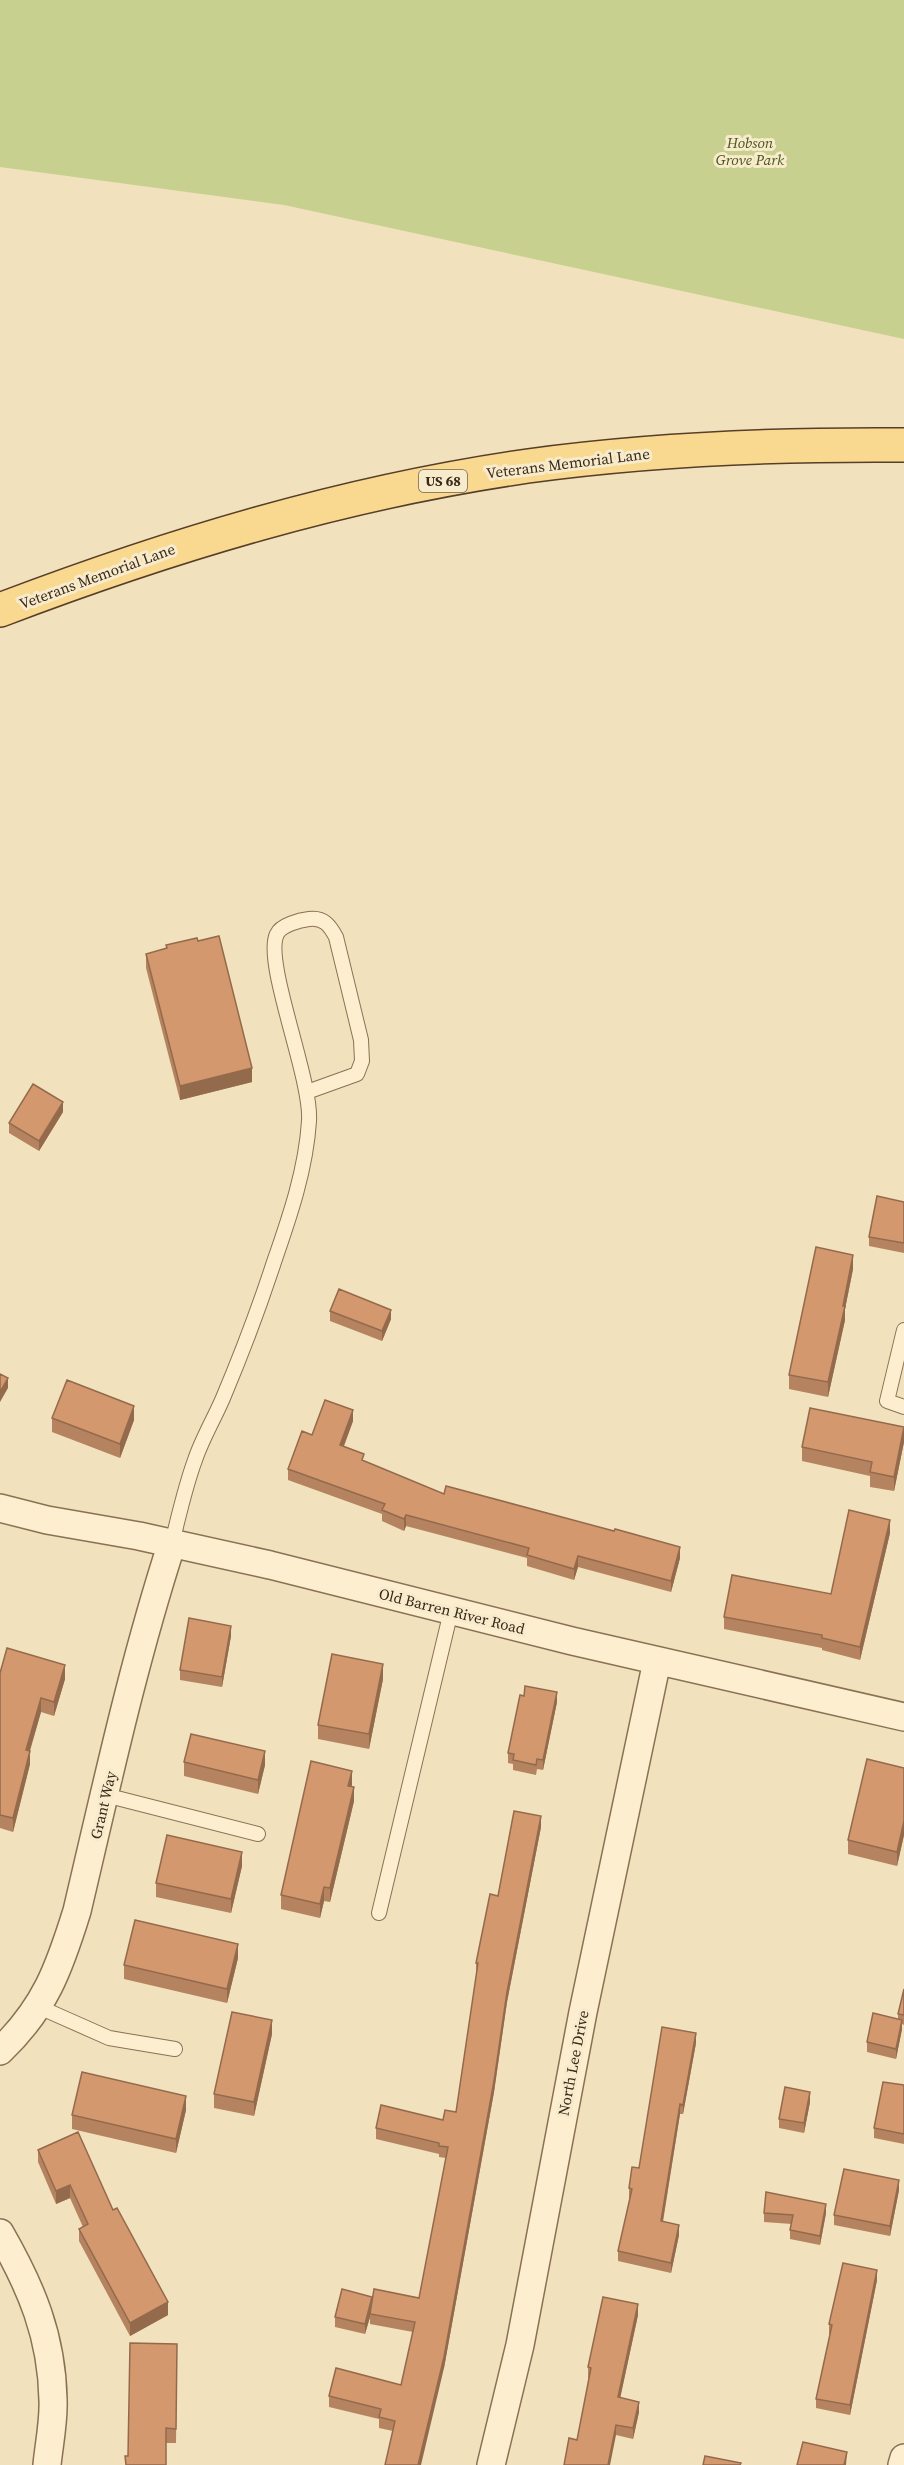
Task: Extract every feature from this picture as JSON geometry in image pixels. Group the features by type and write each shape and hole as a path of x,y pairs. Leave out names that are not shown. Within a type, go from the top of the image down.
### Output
{"main road":[{"name":"Veterans Memorial Lane","path":"0,610 104,572 242,528 362,498 447,480 527,466 675,451 769,446 904,445"}],"street":[{"name":"Old Barren River Road","path":"0,1508 46,1520 91,1526 270,1565 657,1661 904,1717"},
{"name":"Grant Way","path":"0,2051 39,2007 54,1978 77,1911 157,1591 172,1543"},
{"name":"North Lee Drive","path":"491,2465 520,2345 583,2012 657,1661"},
{"path":"0,2233 31,2292 43,2325 50,2358 53,2401 47,2465"},
{"path":"902,2465 904,2458"}],"lane":[{"path":"172,1543 195,1458 247,1340 295,1198 309,1119 307,1092 277,971 274,945 277,934 282,928 309,919 321,919 329,924 336,937 361,1040 363,1061 357,1074 333,1085 307,1092"},
{"path":"904,1330 887,1401 904,1407"},
{"path":"379,1913 451,1611"},
{"path":"105,1795 258,1834"},
{"path":"39,2007 109,2038 175,2049"}],"green space":[{"name":"Hobson Grove Park","path":"0,0 904,0 904,339 284,205 0,167"}],"building":[{"path":"219,936 252,1068 180,1086 146,954 167,948 166,945"},
{"path":"33,1084 63,1102 39,1141 9,1123"},
{"path":"877,1196 904,1202 904,1243 869,1237"},
{"path":"816,1247 853,1255 843,1306 845,1306 828,1382 789,1375"},
{"path":"339,1289 391,1310 382,1331 330,1311"},
{"path":"0,1374 8,1378 0,1392"},
{"path":"67,1380 134,1406 120,1444 52,1418"},
{"path":"325,1400 353,1410 340,1445 364,1454 362,1460 444,1494 446,1486 680,1547 671,1581 578,1556 574,1569 527,1555 529,1548 406,1515 404,1519 382,1510 385,1504 288,1469 302,1431 312,1435"},
{"path":"810,1408 904,1427 894,1477 870,1472 872,1462 802,1447"},
{"path":"849,1510 890,1520 860,1647 822,1638 822,1635 724,1617 732,1575 831,1594"},
{"path":"189,1618 231,1626 222,1677 180,1670"},
{"path":"7,1648 65,1665 54,1702 41,1698 26,1750 30,1751 13,1818 0,1815 0,1673"},
{"path":"332,1654 383,1664 369,1734 318,1725"},
{"path":"525,1686 557,1692 543,1760 537,1759 536,1765 513,1760 514,1754 508,1753 520,1695 524,1696"},
{"path":"191,1734 265,1751 258,1780 184,1762"},
{"path":"867,1759 904,1768 904,1821 897,1852 848,1840"},
{"path":"311,1761 352,1771 348,1786 354,1787 330,1888 324,1887 320,1904 281,1895"},
{"path":"514,1811 541,1816 507,1992 494,2081 444,2357 418,2465 385,2465 395,2421 379,2417 381,2409 329,2396 336,2368 401,2385 415,2322 370,2314 374,2289 419,2298 448,2147 376,2128 381,2105 443,2120 445,2110 456,2112 478,1963 476,1963 490,1894 498,1896"},
{"path":"167,1835 242,1852 231,1899 156,1883"},
{"path":"135,1920 238,1944 227,1989 124,1965"},
{"path":"904,1989 904,2015 898,2014"},
{"path":"232,2012 272,2020 254,2102 214,2094"},
{"path":"873,2013 902,2020 896,2049 867,2042"},
{"path":"662,2027 696,2033 683,2105 680,2104 661,2221 679,2225 671,2263 618,2251 632,2189 629,2188 632,2167 639,2168"},
{"path":"82,2072 186,2096 176,2139 72,2115"},
{"path":"883,2082 904,2085 904,2134 874,2128"},
{"path":"785,2087 810,2092 804,2123 779,2119"},
{"path":"78,2132 113,2210 117,2208 168,2302 130,2323 79,2229 88,2224 70,2185 56,2191 38,2150"},
{"path":"844,2169 899,2180 890,2226 834,2215"},
{"path":"766,2192 826,2204 820,2236 790,2230 793,2215 764,2213"},
{"path":"843,2263 877,2270 850,2405 816,2399 832,2325 829,2324"},
{"path":"342,2289 372,2297 365,2324 335,2317"},
{"path":"603,2297 638,2304 618,2397 639,2402 633,2428 616,2425 608,2465 564,2465 569,2438 577,2440 591,2368 588,2367"},
{"path":"130,2343 177,2344 176,2429 166,2428 166,2465 126,2465"},
{"path":"803,2442 847,2452 844,2465 797,2465"},
{"path":"705,2456 741,2463 740,2465 703,2465"}]}
